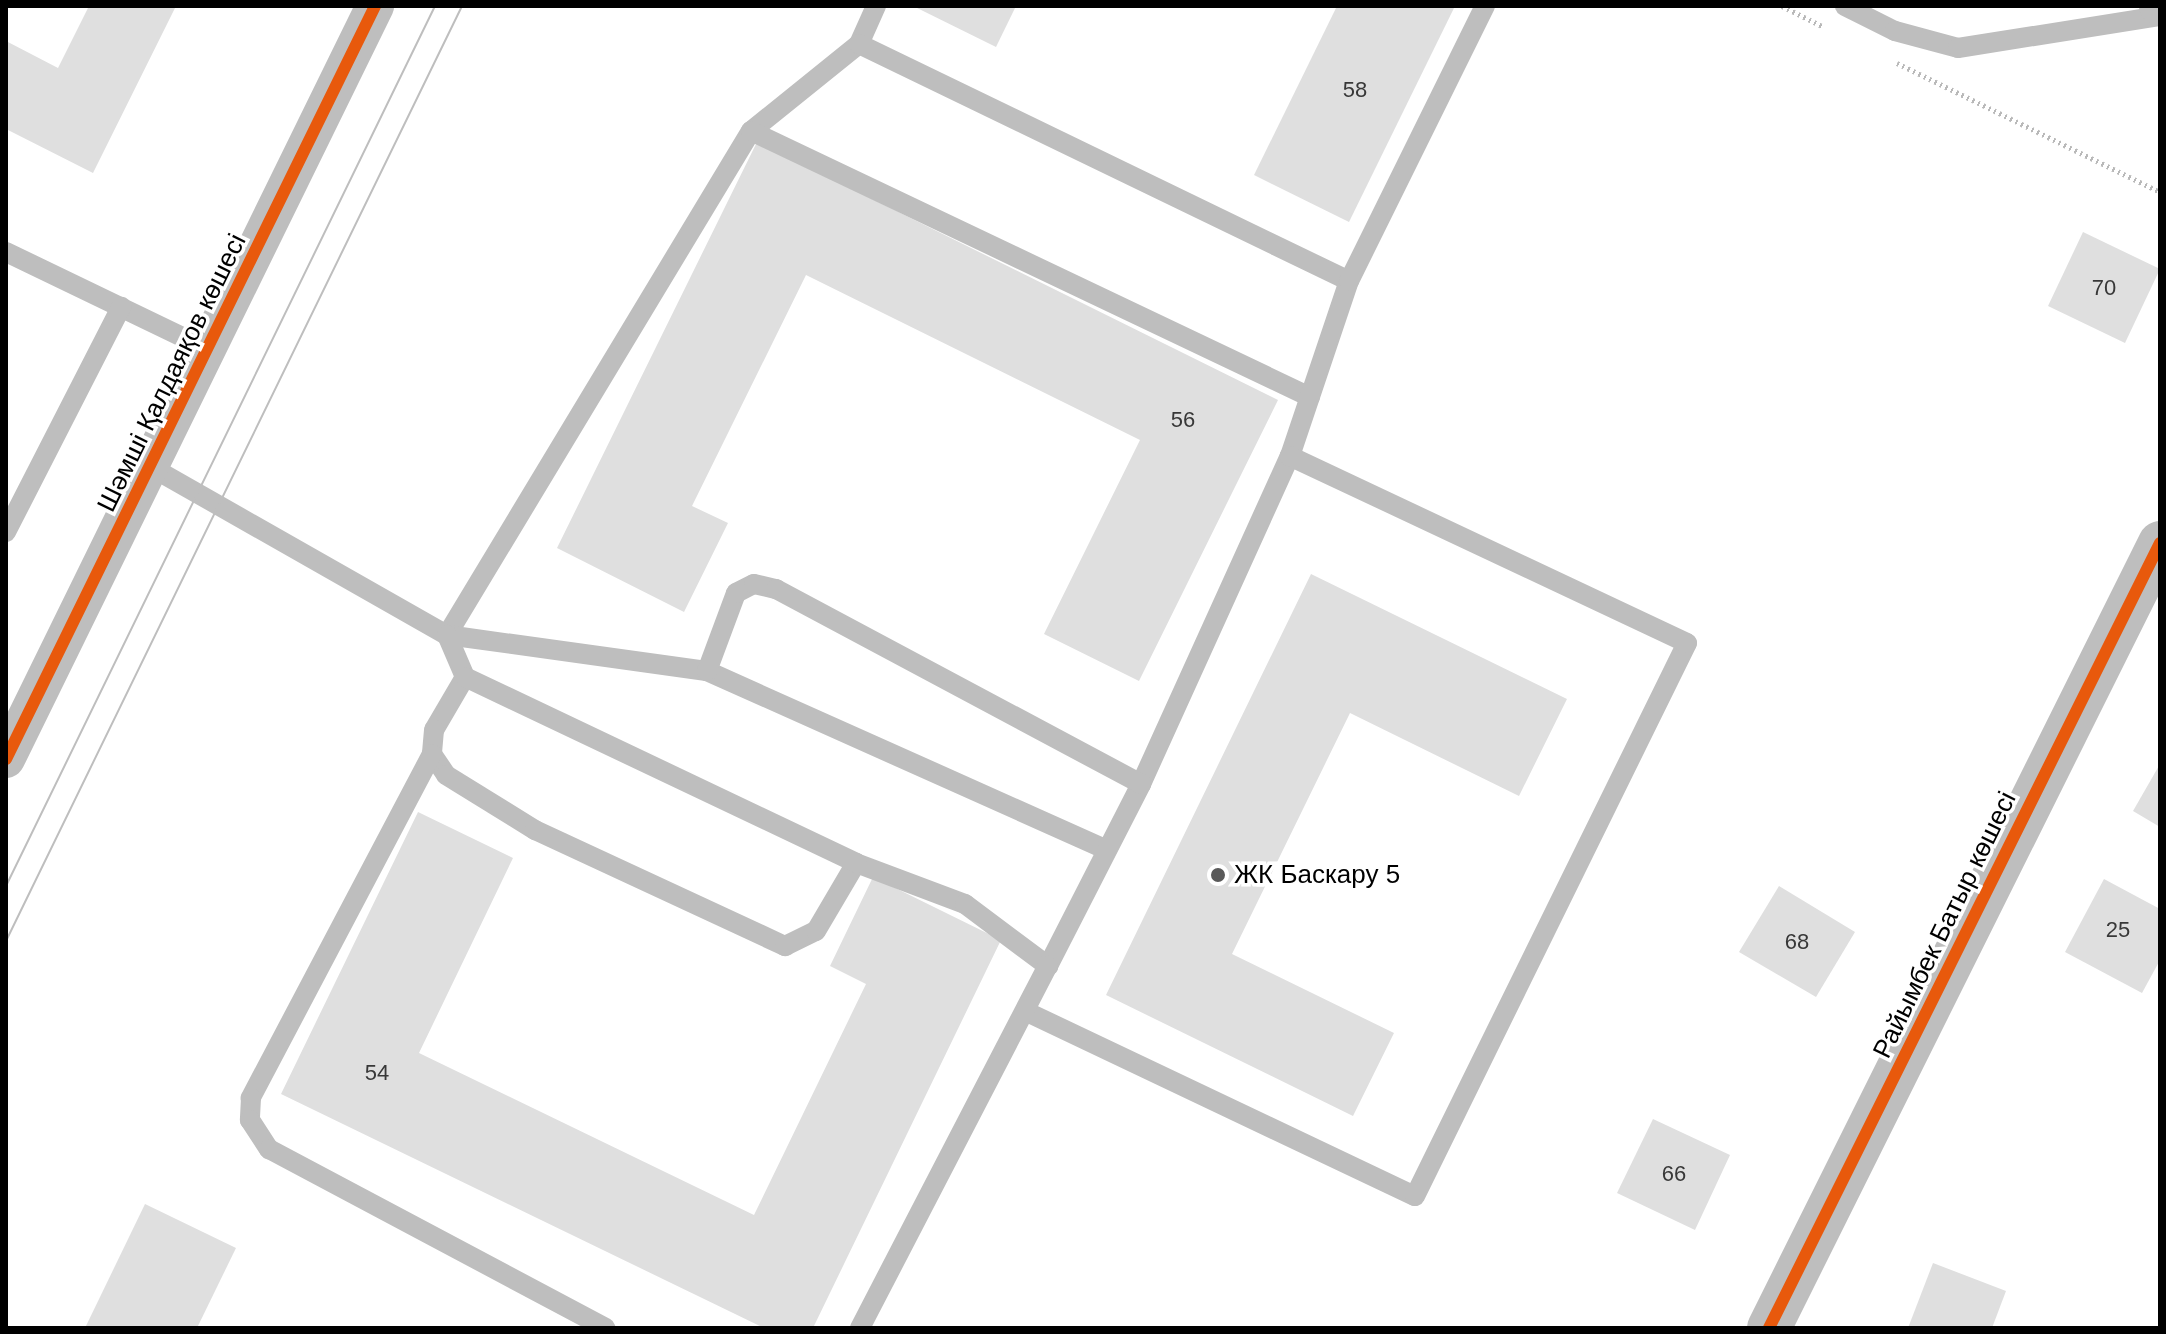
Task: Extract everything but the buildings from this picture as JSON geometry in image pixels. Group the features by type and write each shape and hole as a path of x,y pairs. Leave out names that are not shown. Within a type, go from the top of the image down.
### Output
{"street":[{"name":"Шәмші Қалдаяқов көшесі","path":"6,759 375,6"},
{"name":"Райымбек Батыр көшесі","path":"1769,1328 2160,543"}],"lane":[{"path":"447,635 751,131 859,44 876,6"},
{"path":"860,1328 1027,1012 1141,784 1290,456 1349,281 1485,6"},
{"path":"1845,6 1895,31 1958,48 2160,16"},
{"path":"859,44 1349,281"},
{"path":"751,131 1310,397"},
{"path":"6,252 208,349"},
{"path":"6,532 121,307"},
{"path":"1027,1012 1415,1196 1687,643 1290,456"},
{"path":"151,467 447,635 707,671 1107,850"},
{"path":"707,671 736,593 754,584 776,589 1141,784"},
{"path":"447,635 465,677 856,863 965,904 1048,966"},
{"path":"465,677 434,730 432,754 251,1098 250,1120 269,1149 605,1328"},
{"path":"432,754 446,775 535,830 785,946 816,931 856,863"}],"path":[{"path":"1782,6 1838,34"},
{"path":"1894,61 2160,192"}],"tram line":[{"path":"6,886 435,6"},
{"path":"6,941 462,6"}],"cycle path":[{"path":"6,759 375,6"},
{"path":"1769,1328 2160,543"}],"place":[{"name":"ЖК Баскару 5","path":"1218,875"}]}
